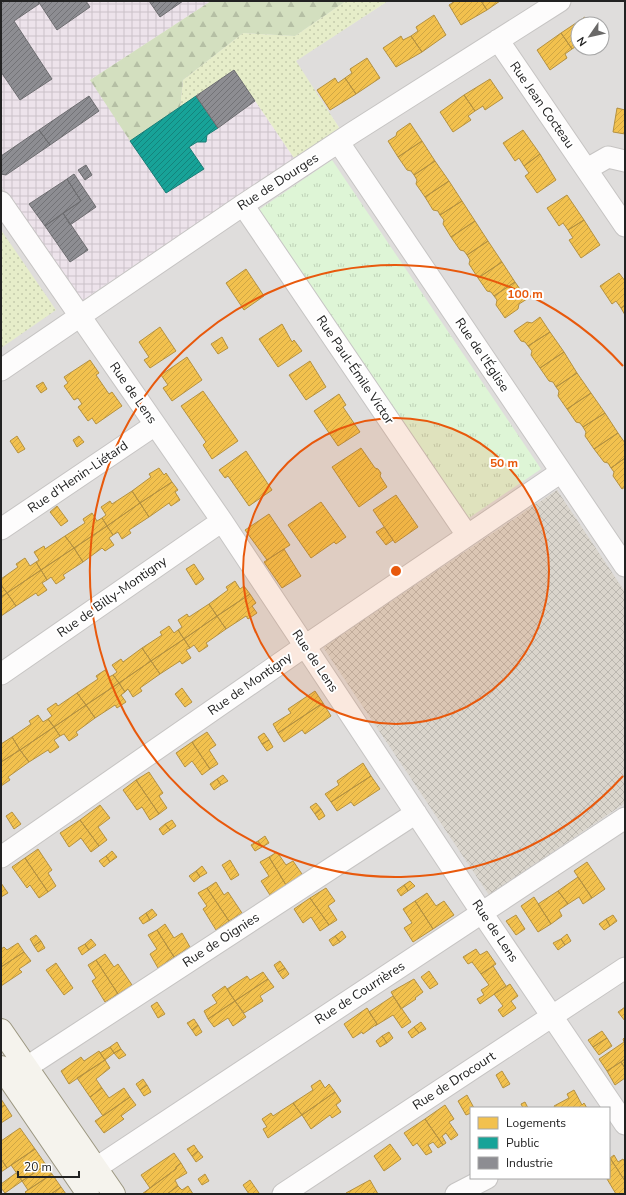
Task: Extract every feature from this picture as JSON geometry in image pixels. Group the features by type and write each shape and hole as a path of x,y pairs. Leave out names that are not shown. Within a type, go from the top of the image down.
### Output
{"main road":[{"path":"1,1030 114,1194"},
{"path":"1,1067 88,1194"}],"street":[{"name":"Rue de Dourges","path":"1,370 243,204 560,1"},
{"name":"Rue Jean Cocteau","path":"498,40 625,226"},
{"name":"Rue de l'Église","path":"339,143 625,566"},
{"path":"587,169 608,157 625,161"},
{"name":"Rue de Lens","path":"1,202 79,317 222,521 482,913 619,1114"},
{"name":"Rue Paul-Émile Victor","path":"243,204 467,535"},
{"name":"Rue d'Henin-Liétard","path":"1,529 155,425"},
{"name":"Rue de Montigny","path":"1,856 305,646 561,472"},
{"name":"Rue de Billy-Montigny","path":"1,674 222,521"},
{"name":"Rue de Oignies","path":"27,1067 416,813"},
{"name":"Rue de Courrières","path":"96,1168 625,818"},
{"name":"Rue de Drocourt","path":"282,1194 553,1017 625,968"},
{"path":"456,1194 485,1179"}],"shaded area":[{"path":"1,1 211,1 90,80 234,70 294,158 80,302 1,186"},
{"path":"388,1 625,1 625,1194 1,1194 1,186 80,302 340,129 295,61"},
{"path":"557,490 625,592 625,803 489,895 323,647"}],"green space":[{"path":"211,1 346,1 295,36 243,33 183,80 180,107 130,141 90,80"},
{"path":"346,1 388,1 296,61 340,129 294,158 234,70 180,107 183,80 243,33 295,36"},
{"path":"332,160 541,469 466,520 257,211"},
{"path":"1,230 56,310 1,348"}],"building: Logements":[{"path":"455,1 481,1 487,10 461,25 449,5"},
{"path":"481,1 500,1 487,10"},
{"path":"434,15 446,35 422,52 411,36 418,31 416,27"},
{"path":"570,27 570,46 561,33"},
{"path":"561,33 570,46 570,50 565,54 567,58 550,70 537,50"},
{"path":"401,36 403,40 411,36 422,52 396,67 383,48"},
{"path":"367,58 380,78 356,94 345,78 352,73 350,69"},
{"path":"335,78 338,83 345,78 356,94 330,110 317,90"},
{"path":"490,79 503,98 485,110 483,106 475,111 464,95"},
{"path":"464,95 475,111 468,116 471,120 453,132 440,112"},
{"path":"617,108 625,110 625,134 613,132"},
{"path":"410,123 422,141 398,157 388,141 396,136 397,132"},
{"path":"523,130 540,154 524,166 519,158 515,161 503,143"},
{"path":"422,141 435,161 414,175 411,171 407,170 398,157"},
{"path":"540,154 556,180 537,193 525,176 529,173 524,166"},
{"path":"435,161 449,181 425,197 416,184 417,180 414,175"},
{"path":"449,181 462,201 440,215 438,211 433,210 425,197"},
{"path":"567,195 584,220 568,230 563,223 559,226 547,208"},
{"path":"462,201 475,221 451,237 443,224 444,220 440,215"},
{"path":"584,220 600,245 581,258 569,240 573,238 568,230"},
{"path":"475,221 488,241 467,255 464,251 460,250 451,237"},
{"path":"488,241 502,262 478,278 469,264 470,260 467,255"},
{"path":"502,262 515,282 494,296 491,292 487,291 478,278"},
{"path":"246,269 264,296 244,310 226,283"},
{"path":"619,273 625,281 625,305 621,308 616,301 612,304 600,286"},
{"path":"515,282 527,299 519,304 518,309 505,318 496,305 497,300 494,296"},
{"path":"625,305 625,315 621,308"},
{"path":"540,317 550,332 528,346 525,342 521,341 514,331 527,322 532,323"},
{"path":"282,324 292,342 294,340 302,351 278,367 259,339"},
{"path":"160,327 176,351 150,368 144,360 149,357 139,342"},
{"path":"550,332 564,352 540,368 531,355 532,351 528,346"},
{"path":"222,337 228,348 218,354 211,344"},
{"path":"564,352 577,373 556,387 553,382 549,381 540,368"},
{"path":"187,357 202,380 172,401 163,388 168,385 161,375"},
{"path":"90,360 99,373 96,375 109,394 112,392 122,406 96,424 92,418 88,421 78,407 82,404 78,398 74,400 64,386 68,383 64,377"},
{"path":"310,361 326,387 306,400 289,375"},
{"path":"577,373 591,393 567,409 558,396 559,391 556,387"},
{"path":"43,382 47,389 41,393 36,386"},
{"path":"203,391 238,441 212,459 203,445 206,442 181,406"},
{"path":"591,393 605,413 583,427 580,423 576,422 567,409"},
{"path":"339,394 346,405 343,407 360,432 338,446 314,411"},
{"path":"605,413 618,433 594,449 585,436 586,432 583,427"},
{"path":"618,433 625,443 625,458 611,468 608,463 604,462 594,449"},
{"path":"17,436 25,449 18,453 10,441"},
{"path":"79,436 84,442 77,447 73,440"},
{"path":"361,448 375,468 381,473 380,476 387,487 359,507 332,467"},
{"path":"246,451 272,490 249,506 228,476 225,478 219,470"},
{"path":"625,458 625,487 622,489 613,476 614,472 611,468"},
{"path":"159,468 164,475 166,473 172,482 140,503 132,491 151,477 149,474"},
{"path":"172,482 178,490 175,492 180,500 171,506 169,503 149,517 140,503"},
{"path":"132,491 140,503 107,526 102,518 106,515 101,507 110,501 112,504"},
{"path":"396,495 418,527 395,543 373,510"},
{"path":"321,502 346,537 336,544 334,542 311,558 288,525"},
{"path":"140,503 149,517 129,530 131,533 122,539 118,532 113,535 107,526"},
{"path":"57,506 68,521 61,526 50,512"},
{"path":"92,513 97,521 102,518 107,526 74,548 65,536 85,523 83,519"},
{"path":"269,514 290,545 267,560 245,530"},
{"path":"107,526 113,535 109,538 114,545 105,551 102,548 83,562 74,548"},
{"path":"384,527 393,540 386,545 376,532"},
{"path":"65,536 74,548 41,570 36,562 39,560 34,552 44,546 45,549"},
{"path":"74,548 83,562 63,575 65,578 56,584 51,577 47,580 41,570"},
{"path":"284,549 301,576 282,588 264,562"},
{"path":"25,558 30,566 36,562 41,570 7,593 1,585 1,579 18,567 16,564"},
{"path":"194,564 204,579 196,585 186,569"},
{"path":"41,570 47,580 42,583 47,590 38,596 36,593 16,606 7,593"},
{"path":"235,581 240,589 244,586 250,594 217,616 209,604 228,590 226,587"},
{"path":"1,585 7,593 1,597"},
{"path":"7,593 16,606 1,616 1,597"},
{"path":"250,594 256,603 252,606 257,613 248,619 246,616 226,629 217,616"},
{"path":"209,604 217,616 184,639 178,630 182,627 178,620 187,614 189,617"},
{"path":"217,616 226,629 206,643 208,646 199,652 194,645 190,648 184,639"},
{"path":"169,626 174,633 178,630 184,639 151,661 142,648 162,635 160,632"},
{"path":"184,639 190,648 186,650 191,658 182,664 180,661 160,674 151,661"},
{"path":"142,648 151,661 119,683 113,675 117,672 112,665 121,659 123,662"},
{"path":"151,661 160,674 140,688 142,691 133,697 128,689 125,692 119,683"},
{"path":"105,670 109,677 113,675 119,683 86,705 77,693 98,679 96,676"},
{"path":"119,683 125,692 121,695 126,702 117,708 115,705 95,718 86,705"},
{"path":"182,688 192,702 185,707 175,694"},
{"path":"315,691 323,703 278,733 273,724 291,713 288,709"},
{"path":"77,693 86,705 54,727 48,719 52,716 47,709 56,703 58,706"},
{"path":"323,703 331,716 305,734 302,730 284,742 278,733"},
{"path":"86,705 95,718 76,732 78,735 69,741 64,734 60,736 54,727"},
{"path":"38,715 43,722 48,719 54,727 20,750 12,737 31,724 29,721"},
{"path":"54,727 60,736 54,740 59,747 50,753 48,750 29,762 20,750"},
{"path":"207,732 216,745 209,750 218,764 210,769 192,742"},
{"path":"264,733 269,740 262,744 258,737"},
{"path":"12,737 20,750 1,762 1,744"},
{"path":"269,740 273,747 267,751 262,744"},
{"path":"192,742 210,769 202,775 192,761 185,767 176,753"},
{"path":"20,750 29,762 8,777 10,780 1,786 1,762"},
{"path":"363,763 371,776 331,802 325,794 339,785 337,781"},
{"path":"149,772 163,793 159,796 167,808 159,814 136,780"},
{"path":"223,775 228,781 221,785 217,779"},
{"path":"371,776 380,789 354,806 351,802 337,811 331,802"},
{"path":"217,779 221,785 214,790 210,784"},
{"path":"136,780 159,814 150,820 142,807 137,810 123,790"},
{"path":"316,803 321,809 315,814 310,807"},
{"path":"100,805 110,818 98,827 107,840 99,846 80,820"},
{"path":"321,809 325,816 319,820 315,814"},
{"path":"12,812 21,824 14,829 6,816"},
{"path":"80,820 99,846 91,852 81,838 69,847 60,833"},
{"path":"172,820 176,826 170,830 165,824"},
{"path":"165,824 170,830 163,835 159,829"},
{"path":"265,836 269,843 262,847 258,841"},
{"path":"258,841 262,847 255,851 251,845"},
{"path":"38,849 52,870 48,873 56,886 48,892 25,858"},
{"path":"112,851 117,857 110,862 106,856"},
{"path":"277,852 286,865 293,861 302,874 286,885 269,857"},
{"path":"106,856 110,862 104,867 99,861"},
{"path":"269,857 286,885 270,895 261,881 269,876 260,862"},
{"path":"25,858 48,892 39,898 30,885 27,888 12,867"},
{"path":"230,860 239,875 231,880 222,865"},
{"path":"587,862 605,889 592,898 574,871"},
{"path":"202,866 207,873 200,877 196,871"},
{"path":"196,871 200,877 194,882 189,876"},
{"path":"578,877 592,898 583,904 579,897 568,904 558,891"},
{"path":"410,881 415,886 408,891 404,885"},
{"path":"216,882 224,895 228,892 242,913 229,921 207,888"},
{"path":"1,883 8,893 1,897"},
{"path":"404,885 408,891 401,896 397,890"},
{"path":"207,888 229,921 216,930 203,909 207,906 198,893"},
{"path":"326,888 335,901 328,906 337,920 329,925 310,898"},
{"path":"558,891 568,904 559,910 562,916 551,924 538,904"},
{"path":"427,893 436,906 444,901 454,915 433,929 415,901"},
{"path":"534,897 551,924 538,932 521,906"},
{"path":"310,898 329,925 320,931 311,917 303,923 294,909"},
{"path":"415,901 433,929 413,942 404,928 412,923 403,909"},
{"path":"152,909 157,915 150,920 146,913"},
{"path":"146,913 150,920 143,924 139,918"},
{"path":"516,915 525,929 516,935 506,921"},
{"path":"613,915 617,921 610,926 606,919"},
{"path":"606,919 610,926 604,930 599,924"},
{"path":"165,924 174,938 182,933 190,947 174,957 157,930"},
{"path":"157,930 174,957 158,968 150,954 157,949 148,935"},
{"path":"342,931 346,937 340,942 335,936"},
{"path":"567,934 571,941 565,945 561,939"},
{"path":"36,935 41,941 34,946 30,939"},
{"path":"335,936 340,942 333,946 329,940"},
{"path":"91,939 96,945 89,950 85,944"},
{"path":"561,939 565,945 558,950 553,943"},
{"path":"41,941 45,948 38,952 34,946"},
{"path":"18,943 24,952 1,967 1,949 4,947 7,950"},
{"path":"85,944 89,950 82,955 78,948"},
{"path":"476,949 480,955 487,951 496,964 481,974 472,962 468,964 463,957"},
{"path":"24,952 31,961 19,969 22,972 1,986 1,967"},
{"path":"105,954 114,967 118,964 132,985 118,994 96,960"},
{"path":"96,960 118,994 105,1002 92,981 96,978 88,965"},
{"path":"280,961 285,968 278,972 274,965"},
{"path":"56,963 73,988 64,995 46,970"},
{"path":"493,966 506,986 480,1004 477,999 484,995 481,990 489,985 481,974"},
{"path":"285,968 289,974 283,979 278,972"},
{"path":"429,971 438,984 430,989 421,977"},
{"path":"263,972 268,979 235,1001 227,989 247,976 250,980"},
{"path":"268,979 274,987 260,996 263,1001 244,1013 235,1001"},
{"path":"414,979 423,992 415,998 416,999 401,1009 391,992"},
{"path":"510,984 518,996 511,1001 516,1008 503,1017 498,1010 503,1006 494,994"},
{"path":"225,986 235,1001 208,1019 204,1011 217,1003 212,995"},
{"path":"393,996 411,1022 402,1028 393,1015 375,1026 377,1024 369,1012"},
{"path":"235,1001 246,1017 233,1026 228,1018 214,1027 208,1019"},
{"path":"157,1002 165,1014 158,1018 151,1006"},
{"path":"625,1007 625,1021 618,1012"},
{"path":"367,1008 377,1024 363,1034 362,1032 353,1038 344,1024"},
{"path":"194,1019 198,1025 192,1030 187,1023"},
{"path":"421,1022 426,1029 419,1033 414,1027"},
{"path":"198,1025 202,1032 196,1036 192,1030"},
{"path":"414,1027 419,1033 412,1038 408,1032"},
{"path":"602,1031 607,1038 593,1047 588,1040"},
{"path":"389,1032 393,1038 387,1043 382,1036"},
{"path":"382,1036 387,1043 380,1047 376,1041"},
{"path":"625,1037 625,1059 607,1071 599,1059 624,1042 623,1039"},
{"path":"607,1038 612,1046 599,1055 593,1047"},
{"path":"117,1042 121,1049 114,1053 110,1047"},
{"path":"110,1047 114,1053 105,1060 100,1053"},
{"path":"121,1049 126,1055 119,1059 114,1053"},
{"path":"99,1051 105,1060 69,1084 61,1071 81,1057 84,1061"},
{"path":"625,1059 625,1068 621,1062"},
{"path":"105,1060 110,1068 96,1079 102,1088 90,1097 77,1078"},
{"path":"621,1062 625,1068 625,1078 615,1085 607,1071"},
{"path":"502,1071 510,1084 503,1088 496,1075"},
{"path":"143,1079 147,1085 140,1090 136,1084"},
{"path":"320,1080 325,1088 329,1084 335,1092 302,1115 293,1103 313,1090 311,1086"},
{"path":"147,1085 151,1092 144,1096 140,1090"},
{"path":"102,1088 109,1098 124,1088 130,1097 103,1116 90,1097"},
{"path":"574,1090 582,1105 584,1103 586,1107 554,1107 569,1098 567,1094"},
{"path":"335,1092 341,1101 336,1105 341,1112 332,1118 330,1115 311,1129 302,1115"},
{"path":"467,1095 473,1107 470,1107 470,1113 466,1115 458,1101"},
{"path":"130,1097 136,1105 121,1116 124,1119 104,1133 95,1121"},
{"path":"1,1099 5,1105 1,1107"},
{"path":"525,1102 528,1107 522,1107 521,1104"},
{"path":"293,1103 302,1115 268,1138 263,1129 267,1127 262,1119 271,1113 273,1116"},
{"path":"5,1105 12,1116 1,1123 1,1107"},
{"path":"445,1105 454,1119 449,1122 458,1135 451,1140 446,1133 442,1136 446,1143 443,1145 425,1119"},
{"path":"425,1119 443,1145 438,1148 433,1142 428,1145 432,1152 426,1155 417,1143 413,1146 404,1133"},
{"path":"20,1128 35,1149 7,1168 1,1159 1,1141"},
{"path":"390,1144 401,1159 384,1171 374,1156"},
{"path":"194,1145 198,1151 192,1156 187,1149"},
{"path":"35,1149 46,1165 22,1181 11,1165"},
{"path":"198,1151 203,1157 196,1162 192,1156"},
{"path":"174,1153 181,1163 176,1167 176,1169 150,1188 141,1175"},
{"path":"614,1155 618,1162 623,1159 625,1162 625,1181 610,1158"},
{"path":"610,1158 625,1181 625,1194 616,1194 607,1179 610,1179"},
{"path":"1,1159 7,1168 1,1172"},
{"path":"181,1163 187,1173 175,1180 178,1186 167,1194 142,1194 176,1169 176,1167"},
{"path":"46,1165 52,1174 28,1190 22,1181"},
{"path":"16,1173 22,1181 5,1193 1,1188 1,1184"},
{"path":"52,1174 61,1187 51,1194 27,1194 25,1192"},
{"path":"205,1174 209,1181 202,1185 198,1179"},
{"path":"250,1180 259,1193 249,1194 243,1185"},
{"path":"370,1180 378,1194 346,1194 346,1193"},
{"path":"178,1186 182,1190 188,1186 193,1194 167,1194"},
{"path":"61,1187 66,1194 51,1194"}],"building: Public":[{"path":"196,96 218,128 207,135 206,142 197,142 189,147 204,169 166,193 130,141"}],"building: Industrie":[{"path":"1,1 38,1 39,4 14,21 52,79 20,100 1,72"},
{"path":"38,1 86,1 90,7 57,30"},
{"path":"149,1 183,1 160,17"},
{"path":"234,70 255,101 218,128 196,96"},
{"path":"89,96 99,111 50,145 39,130"},
{"path":"39,130 50,145 6,175 1,174 1,156"},
{"path":"86,165 92,175 85,180 78,170"},
{"path":"74,174 96,207 70,225 63,213 81,201 67,179"},
{"path":"67,179 81,201 45,226 29,204"},
{"path":"63,213 88,250 70,262 45,226"}]}
